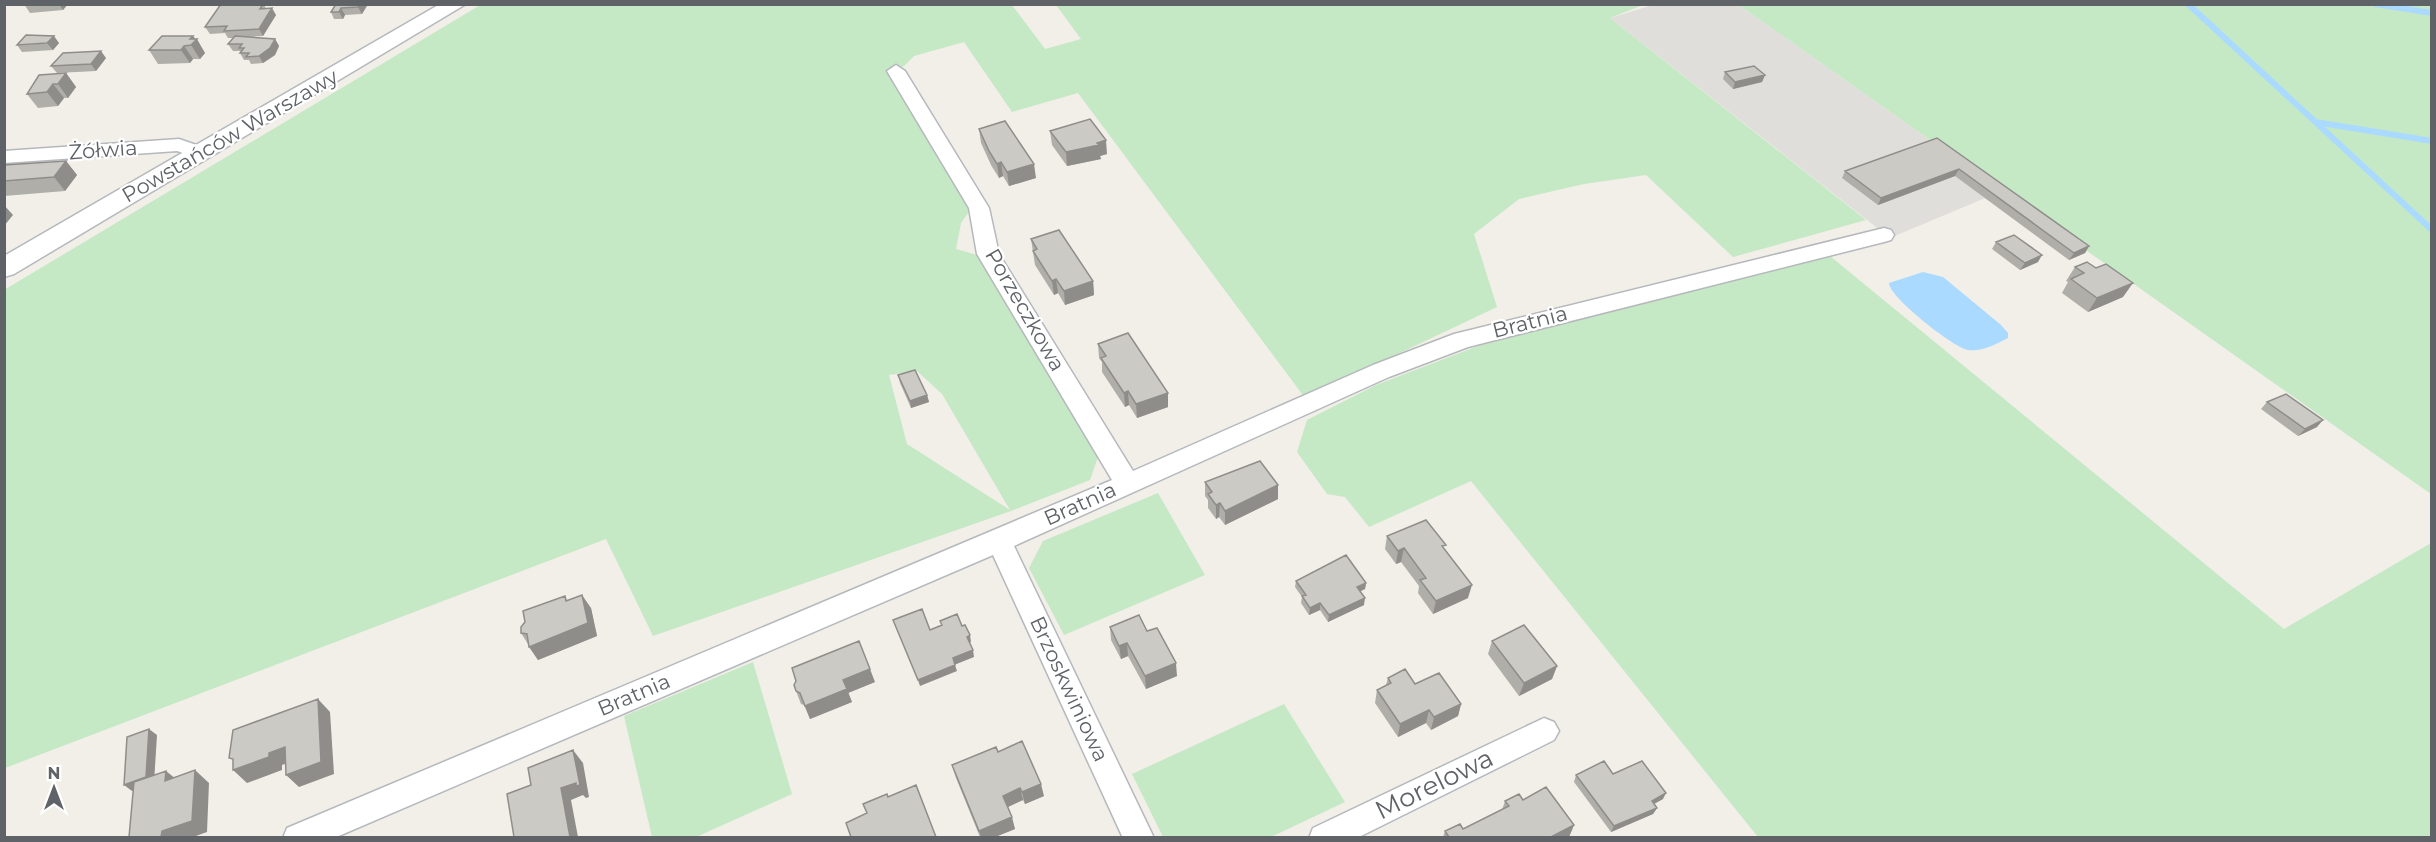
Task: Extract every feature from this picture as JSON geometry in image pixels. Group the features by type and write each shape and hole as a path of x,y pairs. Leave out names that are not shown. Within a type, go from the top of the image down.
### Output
{"street":[{"name":"Powstańców Warszawy","path":"4,268 456,4"},
{"name":"Porzeczkowa","path":"896,71 979,207 988,254 1127,483"},
{"name":"Żółwia","path":"4,157 179,145 201,153"},
{"name":"Bratnia","path":"298,837 999,541 1382,371 1462,340 1884,235"},
{"name":"Brzoskwiniowa","path":"999,541 1130,835"},
{"name":"Morelowa","path":"1324,837 1544,731"}],"shaded area":[{"path":"1653,5 1739,5 2002,191 1890,238 1610,18"}],"green space":[{"path":"482,4 1012,5 1045,49 1081,39 1056,5 1643,5 1610,18 1866,220 1733,257 1646,175 1584,184 1519,199 1474,234 1497,307 1305,398 1078,93 1012,112 964,42 914,56 904,66 887,72 971,209 961,223 956,249 977,255 1098,457 1090,480 1011,511 653,636 606,539 5,768 4,290","holes":["917,371 942,394 1010,510 907,444 889,375"]},
{"path":"1739,5 2431,5 2431,494"},
{"path":"1830,256 2284,629 2431,543 2431,837 1758,837 1471,481 1369,527 1345,497 1327,494 1297,452 1307,420 1376,385 1478,346"},
{"path":"1158,493 1205,575 1064,635 1029,568 1043,541"},
{"path":"753,662 792,794 696,837 652,837 624,716"},
{"path":"1284,704 1345,802 1271,837 1163,837 1132,774"}],"water":[{"path":"1923,272 1943,277 2001,325 2008,333 2008,338 1984,349 1968,350 1936,331 1899,299 1889,283"}],"building":[{"path":"221,4 263,4 260,9 272,8 259,29 224,31 227,26 205,27"},
{"path":"336,4 360,4 358,7 341,8 339,12 331,12"},
{"path":"26,35 54,36 47,43 17,45"},
{"path":"162,36 193,36 190,39 197,39 181,50 149,50"},
{"path":"235,36 275,39 270,48 259,56 246,57 249,53 240,53 244,48 239,48 242,44 228,44"},
{"path":"101,51 91,64 51,66 63,53"},
{"path":"1754,66 1765,75 1735,82 1725,72"},
{"path":"66,73 58,84 53,84 47,92 27,94 39,75"},
{"path":"1090,119 1106,140 1097,143 1099,145 1066,152 1050,131"},
{"path":"1005,121 1034,164 1007,172 1001,162 997,164 979,129"},
{"path":"1937,138 2089,246 2074,253 1959,169 1881,198 1845,171"},
{"path":"66,161 54,177 4,181 4,165"},
{"path":"1059,230 1093,281 1064,291 1056,279 1052,281 1033,251 1037,249 1031,239"},
{"path":"2014,235 2042,255 2025,263 1996,242"},
{"path":"2087,262 2096,268 2106,264 2133,283 2097,298 2071,279 2084,273 2075,267"},
{"path":"1128,333 1168,393 1136,404 1128,391 1124,393 1101,358 1106,356 1098,344"},
{"path":"915,370 927,395 910,401 898,375"},
{"path":"2286,394 2323,420 2305,429 2267,402"},
{"path":"1260,461 1278,485 1225,511 1220,503 1216,505 1208,494 1212,492 1205,482"},
{"path":"1426,520 1446,545 1442,546 1472,585 1436,601 1420,580 1426,578 1404,548 1398,551 1387,536"},
{"path":"1346,555 1366,583 1357,587 1365,598 1329,615 1320,603 1310,608 1302,596 1306,595 1296,581"},
{"path":"582,595 588,623 529,647 527,634 521,633 521,627 525,622 523,611 565,596 566,601"},
{"path":"922,609 930,630 942,625 940,621 957,614 962,626 965,625 970,635 967,637 973,650 953,658 955,665 918,680 893,620"},
{"path":"1139,615 1147,631 1157,628 1176,663 1145,676 1127,643 1119,646 1110,627"},
{"path":"1524,625 1557,666 1524,683 1492,641"},
{"path":"859,641 870,669 843,680 847,689 805,706 800,693 796,691 792,668"},
{"path":"1405,669 1415,684 1439,673 1461,704 1434,717 1429,710 1400,724 1377,690 1391,683 1388,678"},
{"path":"318,699 321,762 286,775 285,747 269,753 269,757 233,770 233,759 229,758 233,730"},
{"path":"149,729 146,777 124,785 127,737"},
{"path":"1022,741 1041,784 1022,792 1020,788 1003,796 1012,817 979,831 952,765 996,747 998,752"},
{"path":"573,750 580,785 576,786 576,783 561,788 570,837 514,837 507,794 531,785 528,768"},
{"path":"1604,761 1613,774 1642,761 1666,793 1652,801 1657,808 1614,826 1576,775"},
{"path":"195,770 192,821 162,831 161,837 129,837 134,782 166,771 165,781"},
{"path":"916,785 936,837 851,837 846,823 867,813 863,804 887,794 888,797"},
{"path":"1546,787 1574,825 1551,837 1449,837 1445,831 1460,824 1463,829 1509,806 1505,801 1519,794 1523,800"}],"waterway":[{"path":"2188,4 2315,122"},
{"path":"2375,4 2432,13"},
{"path":"2315,122 2432,141"},
{"path":"2315,122 2432,230"}]}
